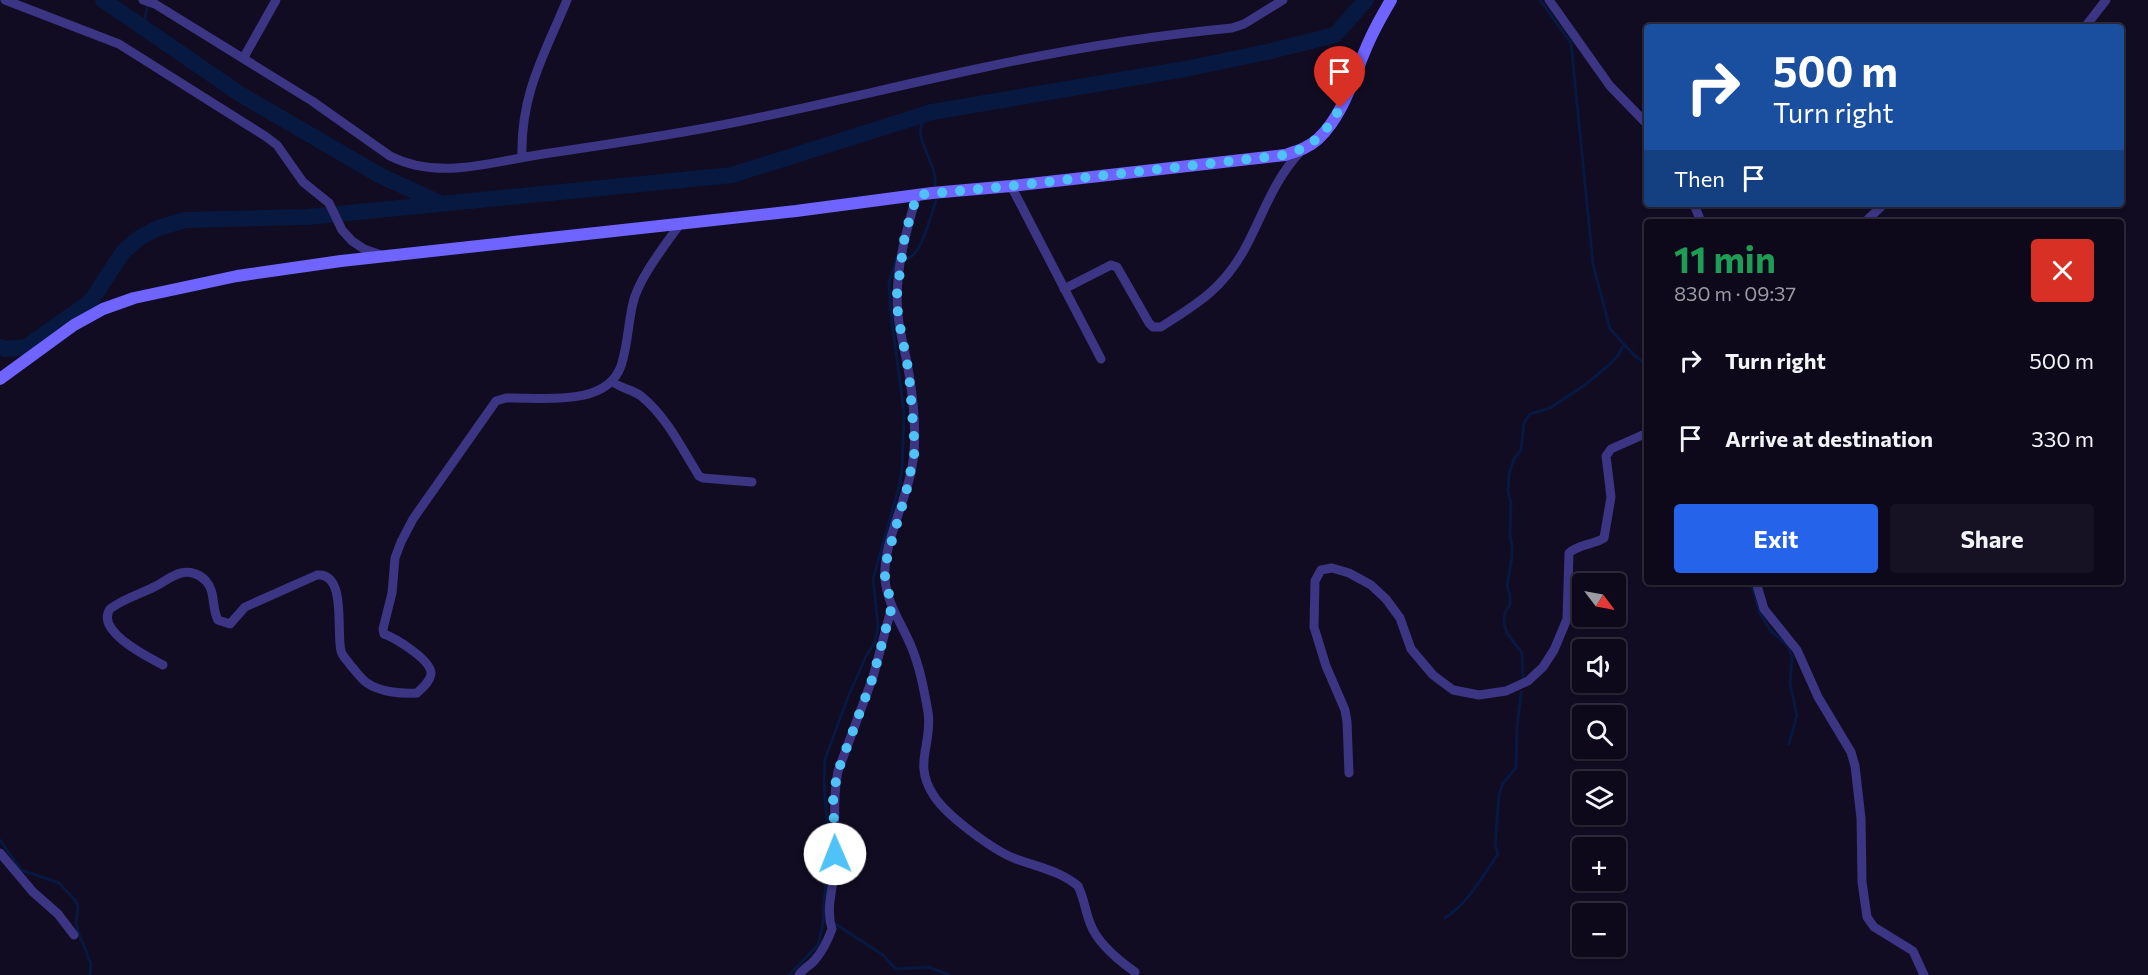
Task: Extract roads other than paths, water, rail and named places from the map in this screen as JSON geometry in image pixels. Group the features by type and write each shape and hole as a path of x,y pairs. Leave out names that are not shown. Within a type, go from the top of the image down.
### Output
{"main road":[{"path":"0,379 74,325 103,309 134,298 237,276 383,256 1285,155 1317,140 1330,126 1371,36 1391,0"}],"street":[{"path":"5,0 118,44 265,136 277,145 303,182 329,203 342,230 352,241 364,249 383,256"},
{"path":"143,0 155,4 244,57 390,156 402,162 449,169 474,167 712,127 1076,49 1232,28 1244,24 1283,0"},
{"path":"244,57 276,0"},
{"path":"522,158 526,102 532,81 567,0"},
{"path":"1549,0 1610,86 1644,121"},
{"path":"2087,24 2106,0"},
{"path":"1065,289 1103,267 1111,265 1117,267 1149,323 1153,327 1161,327 1202,301 1219,285 1244,250 1288,164 1302,149"},
{"path":"1011,186 1101,359"},
{"path":"917,195 905,234 897,294 898,316 909,373 915,450 906,493 888,554 885,579 892,606 910,644 920,673 928,716 923,761 924,773 929,788 945,810 1003,853 1056,872 1078,886 1090,924 1097,936 1135,972"},
{"path":"1868,219 1881,207"},
{"path":"163,664 136,650 111,628 107,620 110,609 179,574 189,572 204,578 212,589 214,613 218,620 230,624 245,607 322,574 331,580 336,590 343,656 367,683 406,694 417,693 429,681 430,667 410,648 390,635 384,634 382,629 392,593 397,551 413,519 496,401 506,398 585,397 612,381 623,361 635,294 680,224"},
{"path":"612,381 638,394 653,408 667,425 699,476 752,482"},
{"path":"1349,773 1345,710 1326,666 1314,627 1315,581 1322,570 1332,568 1349,573 1371,585 1386,598 1400,618 1411,649 1433,675 1453,690 1479,695 1506,691 1528,681 1543,667 1554,650 1567,619 1569,553 1574,548 1604,538 1611,497 1606,456 1611,449 1644,434"},
{"path":"1757,585 1764,609 1797,650 1818,697 1851,752 1855,766 1861,818 1862,882 1867,917 1874,927 1913,951 1924,975"},
{"path":"799,975 800,971 813,963 821,952 832,929 828,912 835,865 835,785 838,771 873,677 892,606"},
{"path":"0,853 33,892 58,914 74,935"}],"waterway":[{"path":"103,0 240,94 381,176 440,203"},
{"path":"0,347 5,349 26,347 91,301 123,252 139,238 158,228 185,220 308,217 732,175 932,112 1185,69 1335,35 1366,0"},
{"path":"1540,0 1571,43 1593,264 1610,329 1644,363"},
{"path":"146,29 145,18 148,4"},
{"path":"932,112 924,120 921,137 935,175 935,185"},
{"path":"906,259 917,251 936,201"},
{"path":"789,975 818,945 823,924 830,857 824,783 825,759 848,697 866,656 875,642 878,626 873,579 902,469 904,413 889,283 896,259"},
{"path":"1523,678 1522,653 1507,633 1504,624 1505,612 1510,605 1507,586 1512,557 1509,474 1514,459 1521,450 1524,423 1530,414 1550,408 1585,385 1610,364 1624,344"},
{"path":"0,353 5,349"},
{"path":"1752,585 1760,614 1771,631 1787,645 1792,656 1790,684 1797,715 1789,744"},
{"path":"1445,918 1468,897 1498,854 1495,845 1499,795 1503,783 1516,768 1521,693"},
{"path":"0,840 21,870 59,883 75,900 78,906 76,922 91,964 90,975"},
{"path":"833,925 837,925 883,955 896,969 928,967 950,975"}]}
